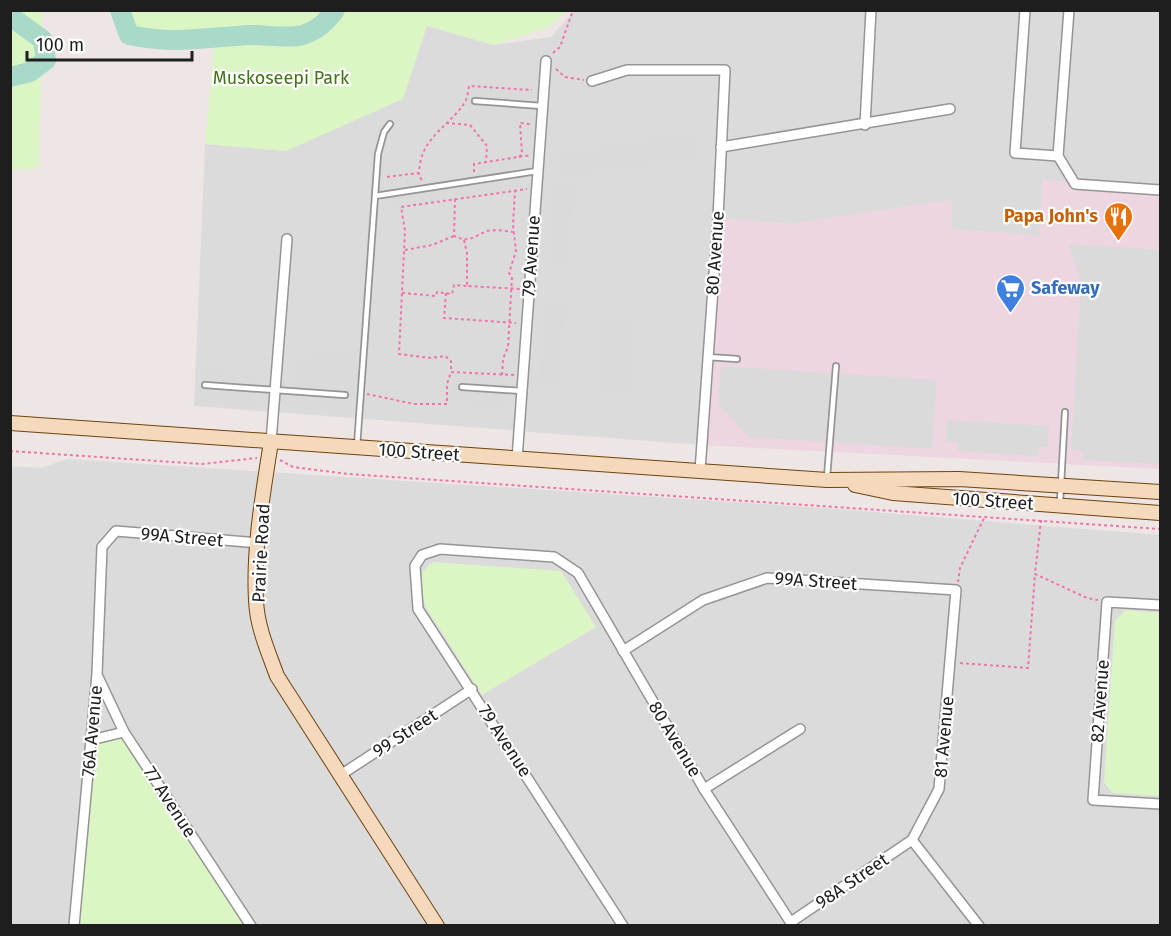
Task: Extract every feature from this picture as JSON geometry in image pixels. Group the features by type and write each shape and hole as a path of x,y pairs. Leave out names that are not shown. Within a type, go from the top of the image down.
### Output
{"main road":[{"name":"100 Street","path":"10,423 827,480 959,479 1161,492"},
{"name":"Prairie Road","path":"272,442 258,543 256,600 262,637 277,676 436,926"},
{"name":"100 Street","path":"827,480 893,493 1161,513"}],"street":[{"path":"865,125 871,10"},
{"path":"1025,10 1015,153 1058,156"},
{"path":"1069,10 1058,156 1075,184 1161,190"},
{"name":"79 Avenue","path":"517,459 546,61"},
{"name":"80 Avenue","path":"592,81 627,70 724,70 700,471"},
{"path":"721,147 865,125 950,109"},
{"name":"Prairie Road","path":"272,442 287,239"},
{"name":"99A Street","path":"110,539 116,531 258,543"},
{"name":"76A Avenue","path":"74,926 97,674 102,547 110,539"},
{"name":"79 Avenue","path":"554,557 440,549 427,553 422,555 415,566 418,609 472,689 623,926"},
{"name":"80 Avenue","path":"554,557 578,573 704,789 792,924"},
{"name":"99A Street","path":"623,651 703,600 766,578 956,590"},
{"name":"81 Avenue","path":"912,840 939,789 956,590"},
{"path":"1107,602 1161,605"},
{"name":"82 Avenue","path":"1107,602 1093,800 1161,804"},
{"name":"77 Avenue","path":"97,674 124,732 251,926"},
{"name":"99 Street","path":"339,776 472,689"},
{"path":"704,789 800,729"},
{"path":"91,740 124,732"},
{"path":"912,840 979,926"},
{"name":"98A Street","path":"792,924 912,840"}],"lane":[{"path":"475,101 542,106"},
{"path":"357,448 379,148 390,124"},
{"path":"375,196 537,171"},
{"path":"708,357 737,359"},
{"path":"827,480 836,366"},
{"path":"205,385 345,394"},
{"path":"462,387 522,391"},
{"path":"1060,506 1065,412"}],"path":[{"path":"573,10 560,47 546,61 565,77 592,81"},
{"path":"431,179 420,181 418,173 421,157 435,131 446,123 467,99 469,86 532,90"},
{"path":"446,123 470,125 487,146 486,162"},
{"path":"464,174 474,173 474,164 519,157 522,154 520,123 540,125"},
{"path":"387,177 418,173"},
{"path":"361,393 385,396 414,404 447,404 447,384 451,372 451,361 445,356 431,358 399,354 405,231 401,207 536,187"},
{"path":"502,375 503,359 508,347 511,288 509,273 516,251 515,190"},
{"path":"454,236 455,199"},
{"path":"404,250 432,245 454,236 464,240 474,239 489,230 514,232"},
{"path":"464,240 467,253 467,286"},
{"path":"402,293 436,297 437,292 452,294 454,285 529,289"},
{"path":"446,293 444,318 526,324"},
{"path":"451,372 523,376"},
{"path":"10,451 202,464 269,459 282,460 293,468 348,474 1161,529"},
{"path":"956,590 960,568 985,516"},
{"path":"950,663 1028,668 1041,520"},
{"path":"1035,574 1087,597 1107,602"}],"shaded area":[{"path":"574,11 1160,11 1160,190 1039,236 950,229 952,200 789,224 718,218 701,445 194,406 205,144 286,151 427,26 494,45 551,37"},
{"path":"469,88 522,91 519,121 467,118"},
{"path":"693,134 696,156 562,176 558,154"},
{"path":"520,158 521,188 392,207 386,179 418,174 419,182 476,174 476,165"},
{"path":"1043,179 1160,190 1160,469 701,445 718,218 789,224 952,200 951,229 1039,236"},
{"path":"554,184 574,186 568,265 548,263"},
{"path":"1069,244 1160,250 1160,464 1083,460 1083,451 1071,450 1081,282"},
{"path":"456,286 510,290 508,320 446,316 447,296 455,296"},
{"path":"544,301 565,302 560,386 539,384"},
{"path":"601,322 633,324 628,393 597,391"},
{"path":"312,350 356,352 352,413 290,409 297,357 311,358"},
{"path":"721,366 937,380 932,449 749,437 718,404"},
{"path":"202,371 257,375 255,406 200,402"},
{"path":"454,373 507,376 505,406 451,402"},
{"path":"947,420 1049,426 1048,447 1038,447 1038,456 958,451 958,442 946,441"},
{"path":"67,459 824,508 1160,535 1160,925 11,925 10,466 41,468"}],"green space":[{"path":"11,10 42,11 39,168 11,170"},
{"name":"Muskoseepi Park","path":"120,10 567,11 549,27 494,45 427,26 403,99 286,151 205,144 215,37 172,40 129,35"},
{"path":"433,562 561,571 596,627 482,695 426,608 421,582 427,566"},
{"path":"1126,610 1160,613 1160,796 1113,793 1104,783 1115,620"},
{"path":"124,732 251,925 79,926 91,740"}],"waterway":[{"path":"120,10 129,35 162,40 252,35 284,37 303,35 325,22 335,10"},
{"path":"10,16 43,40 46,60 30,72 10,77"}],"place":[{"name":"Papa John's","path":"1119,242"},
{"name":"Safeway","path":"1010,314"}]}
